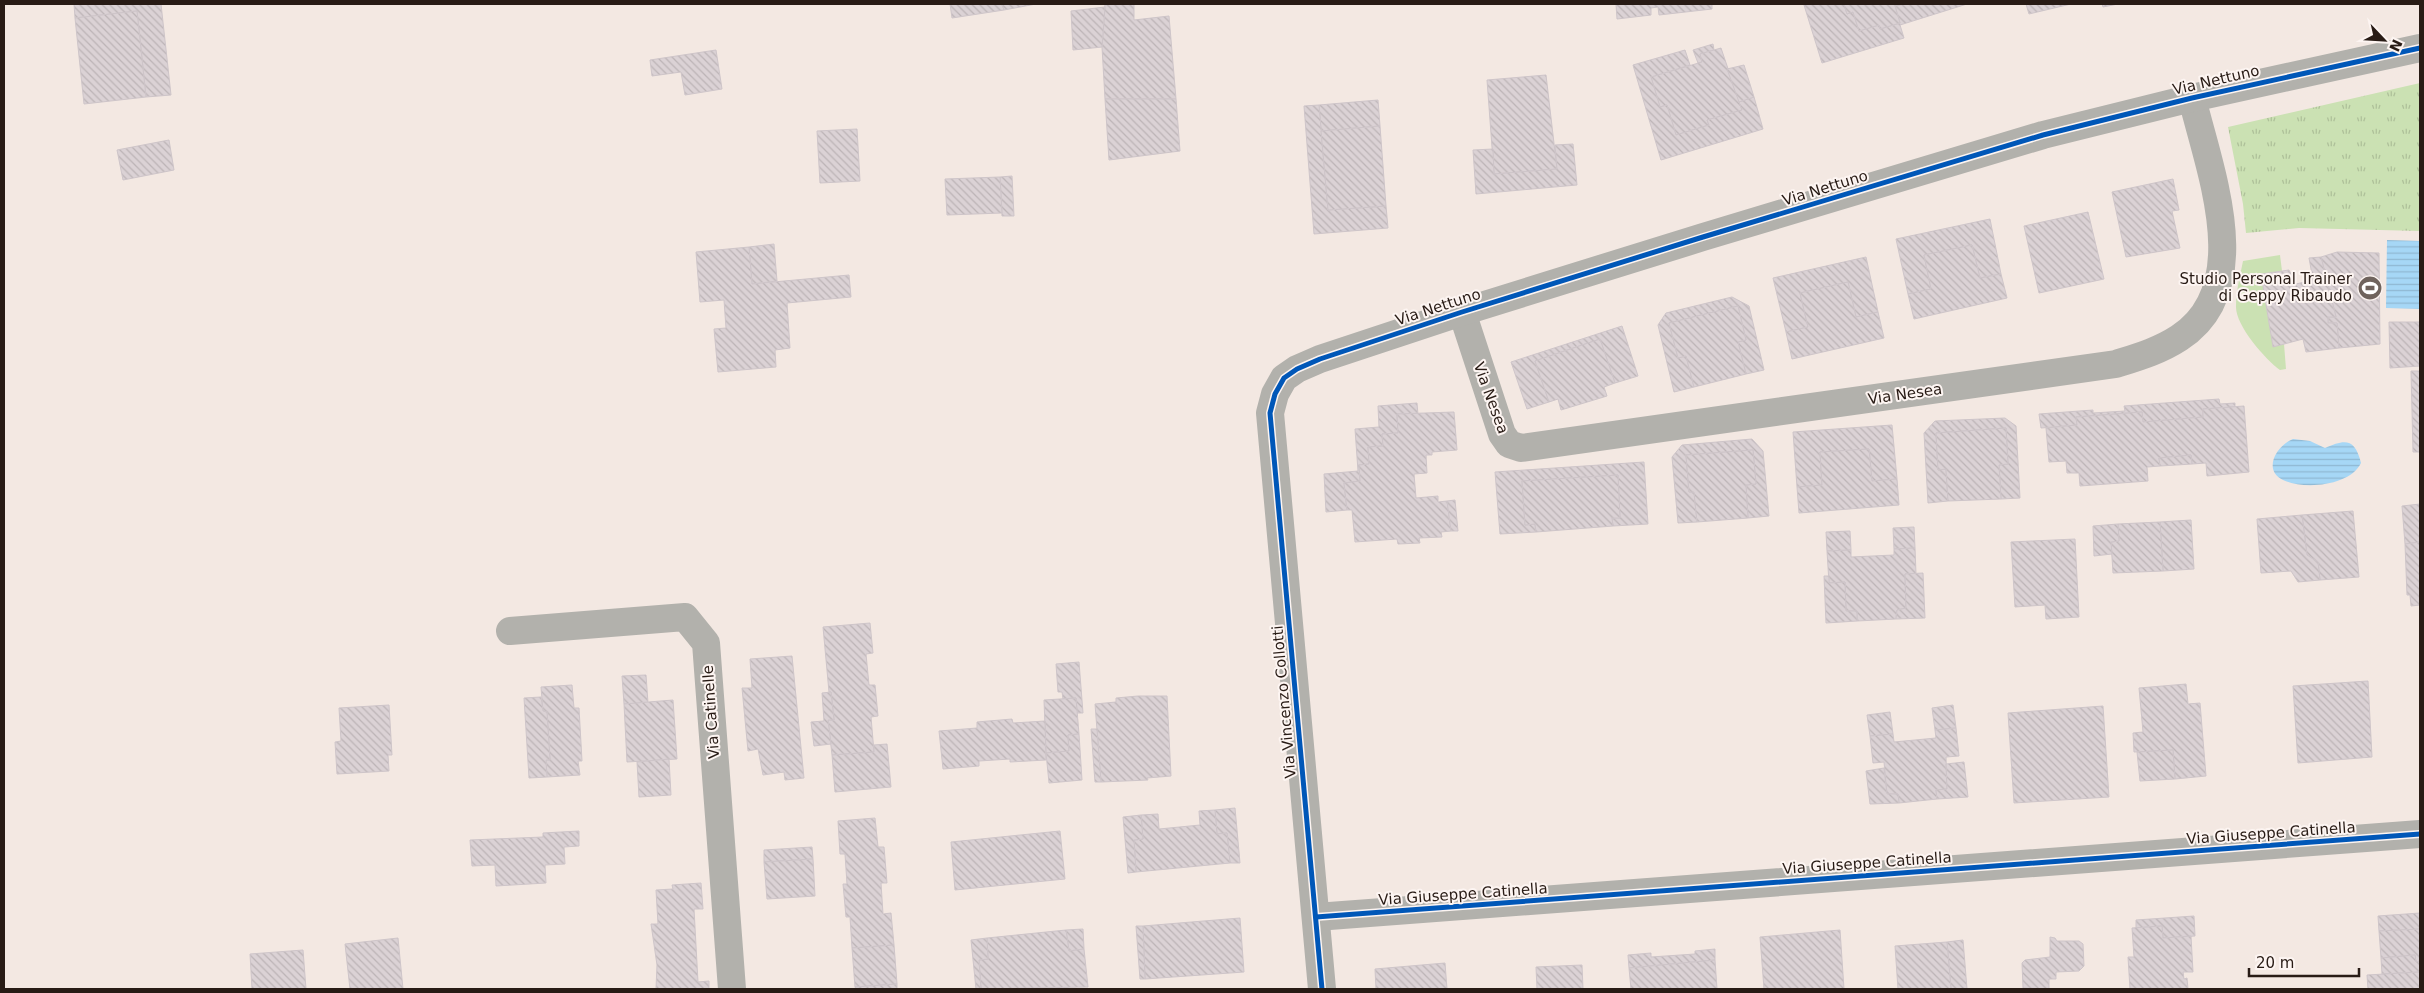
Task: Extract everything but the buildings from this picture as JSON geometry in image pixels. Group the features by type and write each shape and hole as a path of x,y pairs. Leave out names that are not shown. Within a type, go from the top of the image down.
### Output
{"street":[{"name":"Via Nettuno","path":"1270,413 1274,394 1284,378 1297,369 1320,359 1462,312 1703,237 2043,135 2192,98 2420,48"},
{"name":"Via Nesea","path":"1462,312 1502,434 1509,444 1521,448 2116,364 2155,352 2180,337 2202,318 2217,294 2223,262 2222,228 2192,98"},
{"name":"Via Vincenzo Collotti","path":"1270,413 1322,989"},
{"name":"Via Catinelle","path":"510,631 684,617 706,642 732,989"},
{"name":"Via Giuseppe Catinella","path":"1316,917 2420,834"}],"green space":[{"path":"2420,83 2420,231 2299,228 2246,233 2243,204 2228,127"},
{"path":"2280,255 2282,271 2261,275 2273,347 2284,344 2286,369 2280,370 2252,342 2237,315 2236,307 2237,289 2243,261"}],"water":[{"path":"2387,240 2420,241 2420,309 2386,308"},
{"path":"2293,439 2310,441 2325,448 2338,443 2348,443 2356,449 2361,463 2347,477 2326,484 2302,485 2283,480 2273,470 2274,458 2287,442"}],"cycle path":[{"path":"1322,989 1270,413 1275,394 1284,378 1297,369 1320,359 1462,312 1703,237 2043,135 2192,98 2420,48"},
{"path":"1316,917 2420,834"}],"place":[{"name":"Studio Personal Trainer di Geppy Ribaudo","path":"2370,288"}]}
